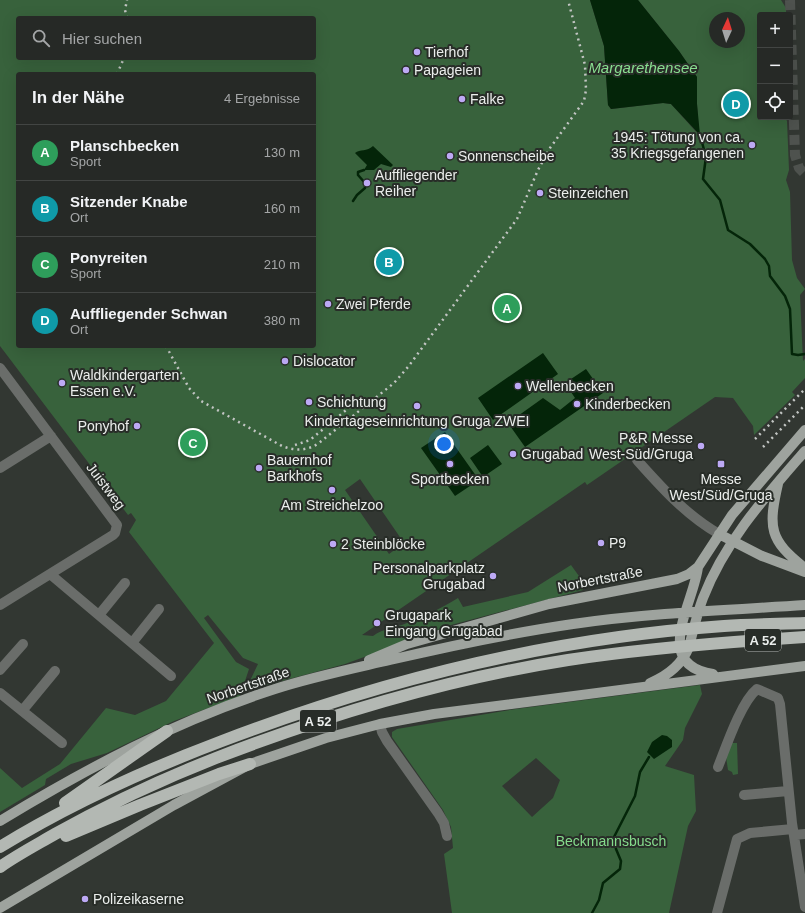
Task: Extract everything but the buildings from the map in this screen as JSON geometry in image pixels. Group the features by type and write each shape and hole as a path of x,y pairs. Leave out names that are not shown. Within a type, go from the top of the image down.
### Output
{"highway":[{"name":"A 52","path":"0,847 85,799 136,775 250,730 312,709 451,669 564,646 653,634 724,626 805,623"},
{"name":"A 52","path":"0,867 11,859 84,817 149,786 251,745 312,723 362,708 454,683 566,660 647,649 805,637"},
{"path":"15,838 167,731"},
{"path":"11,859 36,851 76,831 140,804 232,769 250,764"}],"main road":[{"name":"Norbertstraße","path":"341,672 407,644 549,604 677,579 689,574 698,567 732,515 805,430"},
{"path":"638,686 662,677 673,670 683,658 689,647 703,597 733,541 758,505 805,451"},
{"path":"778,482 772,506 771,522 774,535 788,555 805,568"},
{"path":"719,534 772,560 805,572"},
{"path":"698,567 680,634 680,646 683,658 690,667 699,672 722,676"},
{"name":"Norbertstraße","path":"0,821 115,754 167,731 275,689 478,640 574,624 725,610 805,605"},
{"path":"0,908 174,805 250,764 304,744 380,724 434,714 638,686 685,682 805,666"}],"street":[{"name":"Juistweg","path":"0,368 117,525 113,536 0,605"},
{"path":"0,468 51,436"},
{"path":"637,460 676,502 696,519 719,534"},
{"path":"50,574 172,676"},
{"path":"99,615 125,582"},
{"path":"132,643 160,609"},
{"path":"0,670 23,644"},
{"path":"22,711 55,671"},
{"path":"718,767 746,702 753,692 757,689 778,698 780,704 793,832 805,908"},
{"path":"0,693 62,743"},
{"path":"380,724 387,741 444,823 447,836"},
{"path":"744,795 788,791"},
{"path":"717,913 737,839 750,833 793,832 805,834"}],"green space":[{"path":"0,0 590,0 604,46 608,105 611,109 663,103 671,104 699,135 697,77 679,51 638,0 781,0 786,8 786,12 757,12 757,120 787,121 789,170 786,180 790,192 792,260 797,278 805,289 800,295 805,378 792,392 795,395 754,435 753,426 733,398 715,397 587,485 585,482 362,635 373,636 385,630 403,625 433,612 458,598 463,607 528,592 571,565 584,583 583,590 451,625 345,664 245,691 258,664 243,658 208,615 204,618 236,662 249,669 240,696 174,721 107,753 71,764 46,779 45,785 0,812 0,768 22,788 60,764 106,708 135,715 166,701 214,643 129,532 136,520 131,513 128,515 0,346","holes":["360,479 404,543 389,554 345,490"]},
{"name":"Beckmannsbusch","path":"700,685 702,694 685,728 683,740 665,766 694,775 696,811 688,826 669,913 452,913 444,854 453,848 451,827 443,810 392,737 392,732 397,729 516,709","holes":["536,758 560,780 553,798 532,817 502,786"]},
{"path":"732,743 737,743 738,774 733,775 732,772 728,770 726,757"}],"water":[{"name":"Margarethensee","path":"590,0 638,0 679,51 697,77 697,104 700,135 671,104 663,103 611,109 608,105 604,46"},
{"path":"373,146 393,165 391,167 381,164 374,170 364,170 367,165 355,153"},
{"path":"507,298 514,301 517,308 514,315 507,318 500,315 497,308 500,301"},
{"name":"Wellenbecken","path":"543,353 558,374 493,420 478,398"},
{"name":"Kinderbecken","path":"586,369 603,393 525,447 508,423 543,398 560,410 575,398 565,383"},
{"name":"Sportbecken","path":"445,432 479,480 455,496 421,448"},
{"path":"488,445 502,464 483,477 470,458"},
{"path":"662,735 667,736 672,740 672,747 654,759 647,752 652,742"}],"waterway":[{"path":"700,135 706,157 703,179 720,200 728,230 750,244 765,259 769,266 770,276 785,296 790,309 792,354 805,354"},
{"path":"353,201 365,188 365,183 358,175 358,172 364,170"},
{"path":"592,913 599,900 603,883 620,869 621,861 616,849 614,837 635,796 640,772 649,757"}],"tunnel":[{"path":"790,0 795,155 799,168 805,174"}],"railway":[{"path":"126,16 125,10 127,0"},
{"path":"167,348 189,388 201,401 282,446 291,449 306,449 315,446 394,383 408,367 517,219 538,170 550,148 584,101 586,90 585,65 568,0"},
{"path":"118,72 123,60"},
{"path":"755,439 805,389"},
{"path":"295,445 310,440 351,406 370,399"},
{"path":"763,447 805,405"}],"place":[{"name":"Tierhof","path":"417,52"},
{"name":"Papageien","path":"406,70"},
{"name":"Falke","path":"462,99"},
{"name":"Auffliegender Schwan","path":"736,104"},
{"name":"1945: Tötung von ca. 35 Kriegsgefangenen","path":"752,145"},
{"name":"Sonnenscheibe","path":"450,156"},
{"name":"Auffliegender Reiher","path":"367,183"},
{"name":"Steinzeichen","path":"540,193"},
{"name":"Sitzender Knabe","path":"389,262"},
{"name":"Zwei Pferde","path":"328,304"},
{"name":"Planschbecken","path":"507,308"},
{"name":"Dislocator","path":"285,361"},
{"name":"Waldkindergarten Essen e.V.","path":"62,383"},
{"name":"Wellenbecken","path":"518,386"},
{"name":"Schichtung","path":"309,402"},
{"name":"Kinderbecken","path":"577,404"},
{"name":"Kindertageseinrichtung Gruga ZWEI","path":"417,406"},
{"name":"Ponyhof","path":"137,426"},
{"name":"Ponyreiten","path":"193,443"},
{"name":"P&R Messe West-Süd/Gruga","path":"701,446"},
{"name":"Grugabad","path":"513,454"},
{"name":"Sportbecken","path":"450,464"},
{"name":"Messe West/Süd/Gruga","path":"721,464"},
{"name":"Bauernhof Barkhofs","path":"259,468"},
{"name":"Am Streichelzoo","path":"332,490"},
{"name":"P9","path":"601,543"},
{"name":"2 Steinblöcke","path":"333,544"},
{"name":"Personalparkplatz Grugabad","path":"493,576"},
{"name":"Grugapark Eingang Grugabad","path":"377,623"},
{"name":"Polizeikaserne","path":"85,899"}]}
